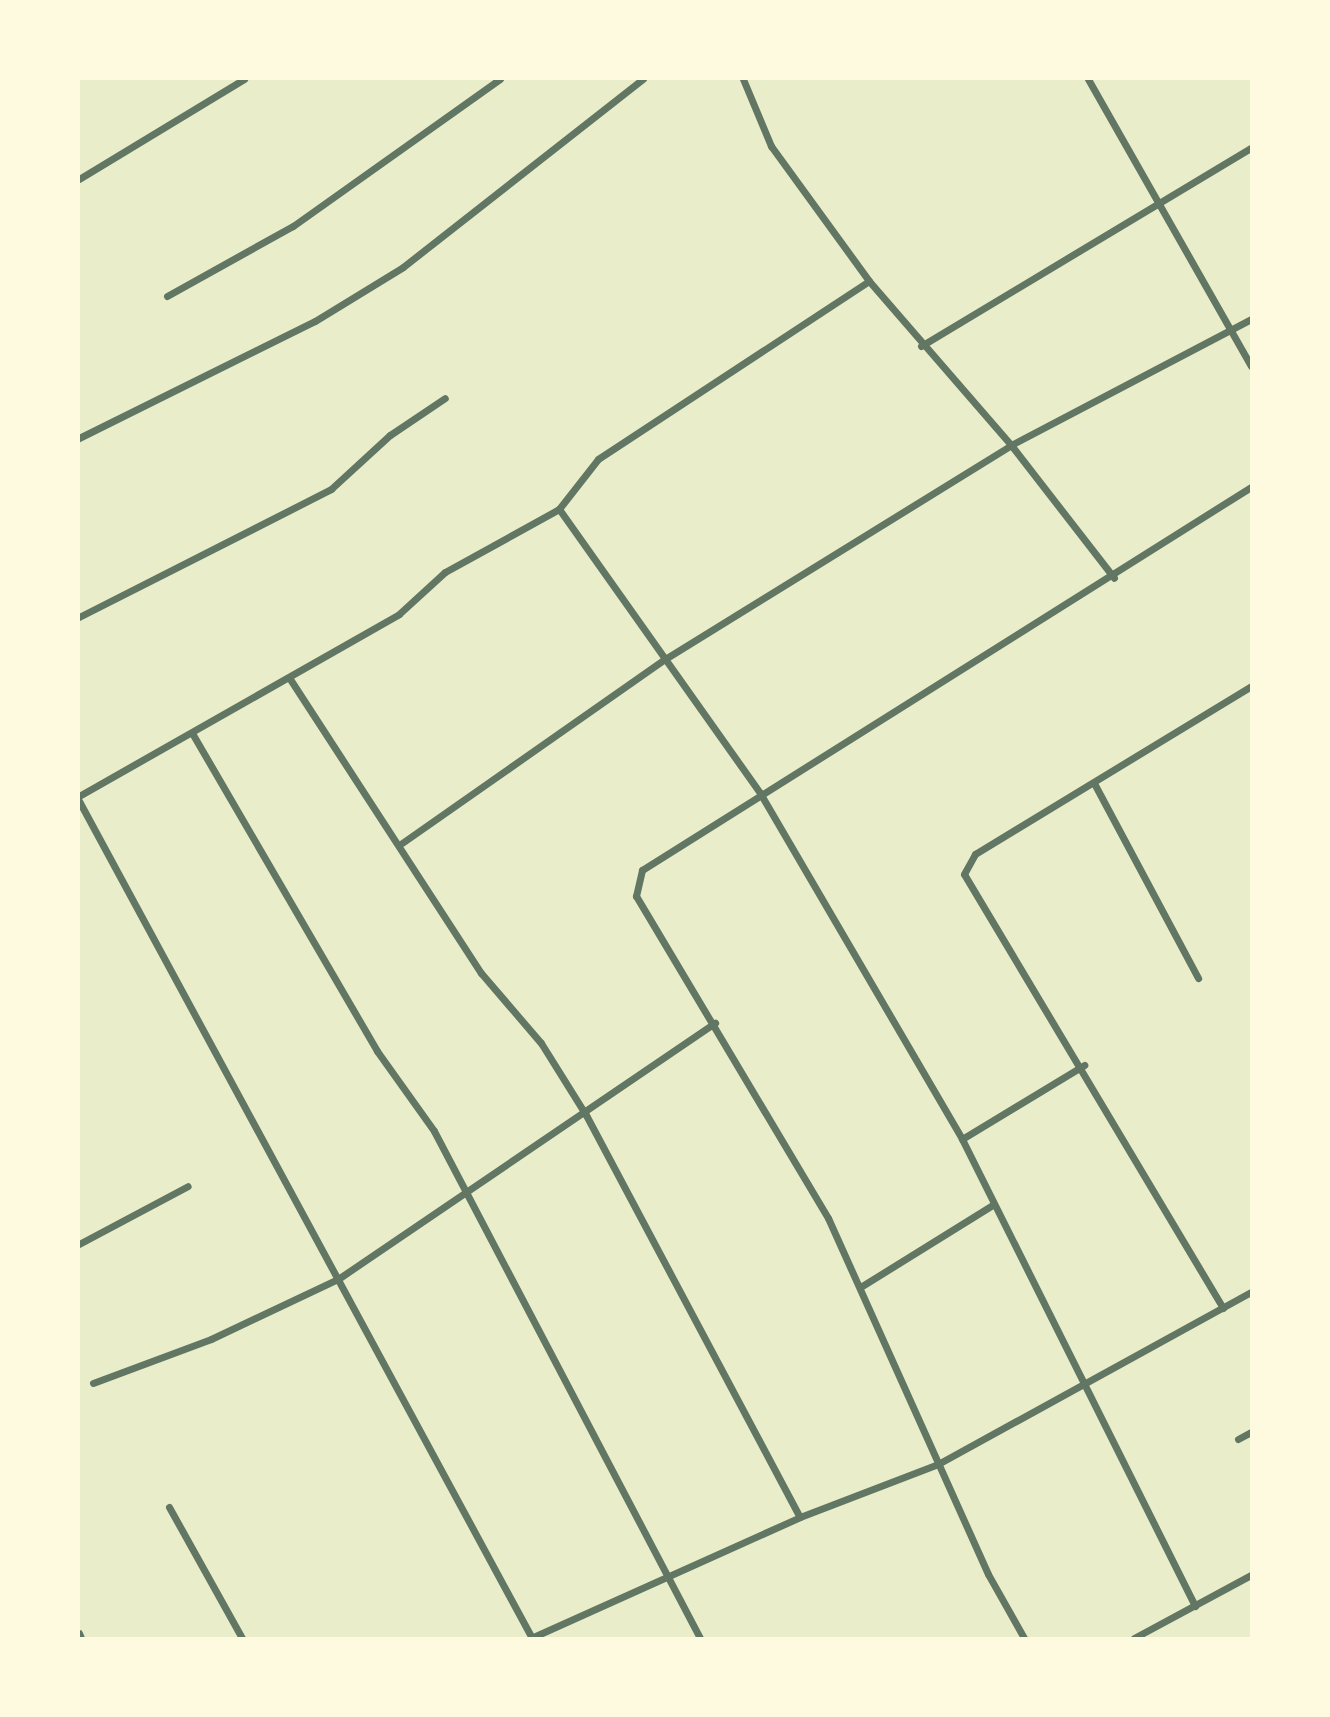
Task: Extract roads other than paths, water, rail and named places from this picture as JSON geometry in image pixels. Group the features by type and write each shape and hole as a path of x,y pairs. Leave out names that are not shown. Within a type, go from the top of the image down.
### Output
{"street":[{"path":"79,179 244,79"},
{"path":"167,296 293,226 500,79"},
{"path":"79,438 316,321 403,267 643,79"},
{"path":"743,79 771,146 869,281 921,346 1011,445 1114,578"},
{"path":"1088,79 1251,366"},
{"path":"921,346 1157,199 1251,148"},
{"path":"869,281 598,459 559,509 446,572 399,614 79,798 532,1638 800,1517 938,1464 1085,1388 1251,1292"},
{"path":"402,844 665,659 1011,445 1251,319"},
{"path":"79,617 331,489 390,435 445,398"},
{"path":"1024,1638 938,1464 862,1286 715,1023 636,896 642,870 760,793 1114,578 1251,487"},
{"path":"559,509 760,793 962,1139 1195,1606"},
{"path":"290,679 402,844 481,973 541,1043 586,1115 800,1517"},
{"path":"1223,1308 1084,1065 964,874 975,854 1095,785 1251,686"},
{"path":"192,733 467,1194 700,1638"},
{"path":"1095,785 1198,978"},
{"path":"93,1383 211,1339 338,1279 586,1115 715,1023"},
{"path":"962,1139 1084,1065"},
{"path":"79,1244 188,1186"},
{"path":"862,1286 994,1204"},
{"path":"1238,1439 1251,1432"},
{"path":"169,1507 242,1638"},
{"path":"1134,1638 1251,1575"},
{"path":"79,1633 81,1638"}]}
